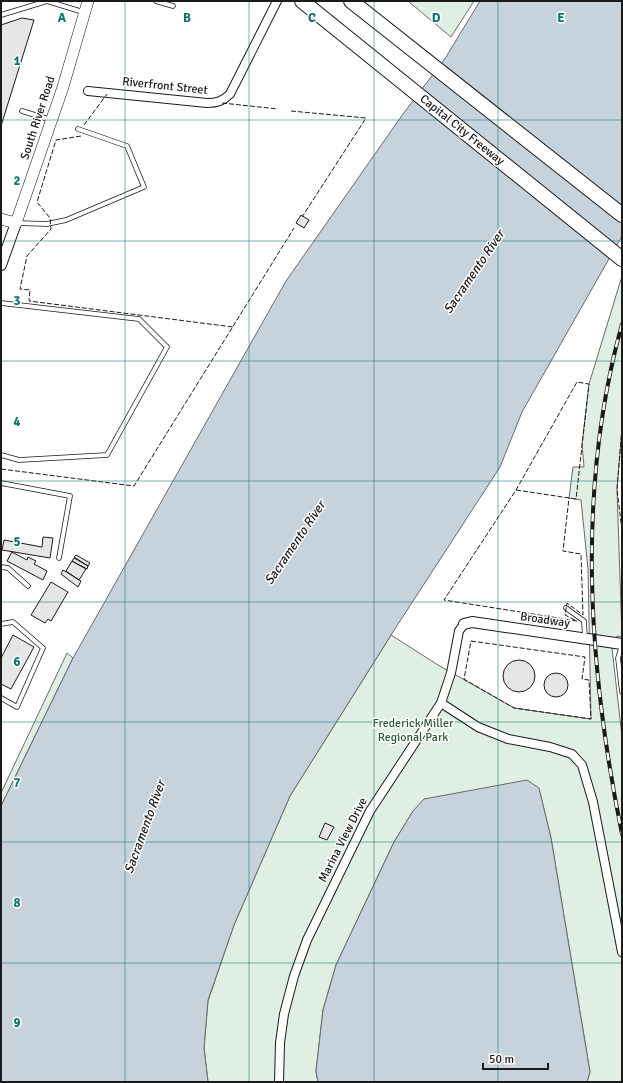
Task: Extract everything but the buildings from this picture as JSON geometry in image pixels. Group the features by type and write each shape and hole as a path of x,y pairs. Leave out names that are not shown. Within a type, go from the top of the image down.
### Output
{"highway":[{"name":"Capital City Freeway","path":"302,1 595,239 622,259"},
{"path":"351,1 622,216"},
{"path":"595,239 622,263"}],"main road":[{"name":"South River Road","path":"16,223 52,120 88,1"},
{"path":"1,219 16,223"}],"street":[{"name":"Riverfront Street","path":"88,91 216,103 230,94 277,1"},
{"name":"South River Road","path":"2,262 16,223"},
{"path":"1,246 2,262"},
{"name":"Broadway","path":"464,624 472,622 622,644"},
{"name":"Marina View Drive","path":"279,1082 280,1043 284,1014 294,976 307,940 367,816 441,703 451,673 459,631 464,624"},
{"path":"441,703 478,728 508,739 550,747 572,754 582,765 593,802 622,952"}],"lane":[{"path":"1,16 47,1 84,12"},
{"path":"156,1 173,6"},
{"path":"22,111 52,120"},
{"path":"16,223 47,224 66,220 144,187 127,146 78,129"},
{"path":"1,303 139,319 167,347 107,454 19,460 1,456"},
{"path":"1,483 70,496 60,558"},
{"path":"1,567 8,568 28,586"},
{"path":"566,608 584,622 585,638"},
{"path":"1,624 13,622 43,648 17,707 1,698"},
{"path":"622,644 618,658 622,692"}],"green space":[{"path":"408,1 474,1 451,37"},
{"name":"Frederick Miller Regional Park","path":"622,276 622,428 617,489 622,637 617,636 612,648 622,737 622,1082 587,1082 590,1072 551,838 539,789 413,811 394,842 336,965 323,1010 316,1071 318,1082 208,1082 204,1048 208,1001 234,925 290,796 391,635 438,665 514,708 591,719 588,569 581,500 569,498 573,467 584,467 582,444 589,384"},
{"path":"67,653 73,658 1,806 1,793"}],"water":[{"name":"Sacramento River","path":"480,1 622,1 622,236 522,412 500,467 391,635 290,796 234,925 208,1000 204,1048 208,1082 1,1082 1,806 73,658 286,281 403,114 446,57"},
{"path":"527,780 539,788 551,838 590,1072 587,1082 318,1082 316,1071 323,1010 336,965 394,842 413,811 424,799"}],"railway":[{"path":"622,324 607,387 598,450 593,514 592,579 595,643 601,707 610,771 622,834"}],"fence":[{"path":"84,125 107,94"},
{"path":"222,103 278,109"},
{"path":"291,111 366,118 302,217"},
{"path":"81,136 56,140 37,202 50,218 51,229 27,256 20,289 30,290 29,301 233,327"},
{"path":"1,469 134,486 294,228"},
{"path":"516,490 576,499 589,384 577,382 516,490 444,600 577,621 565,615 567,603 583,615 581,554 563,551 569,498"},
{"path":"622,428 617,489 622,531"},
{"path":"471,641 585,657 582,679 589,680 591,719 514,708 464,679 471,641"}]}
